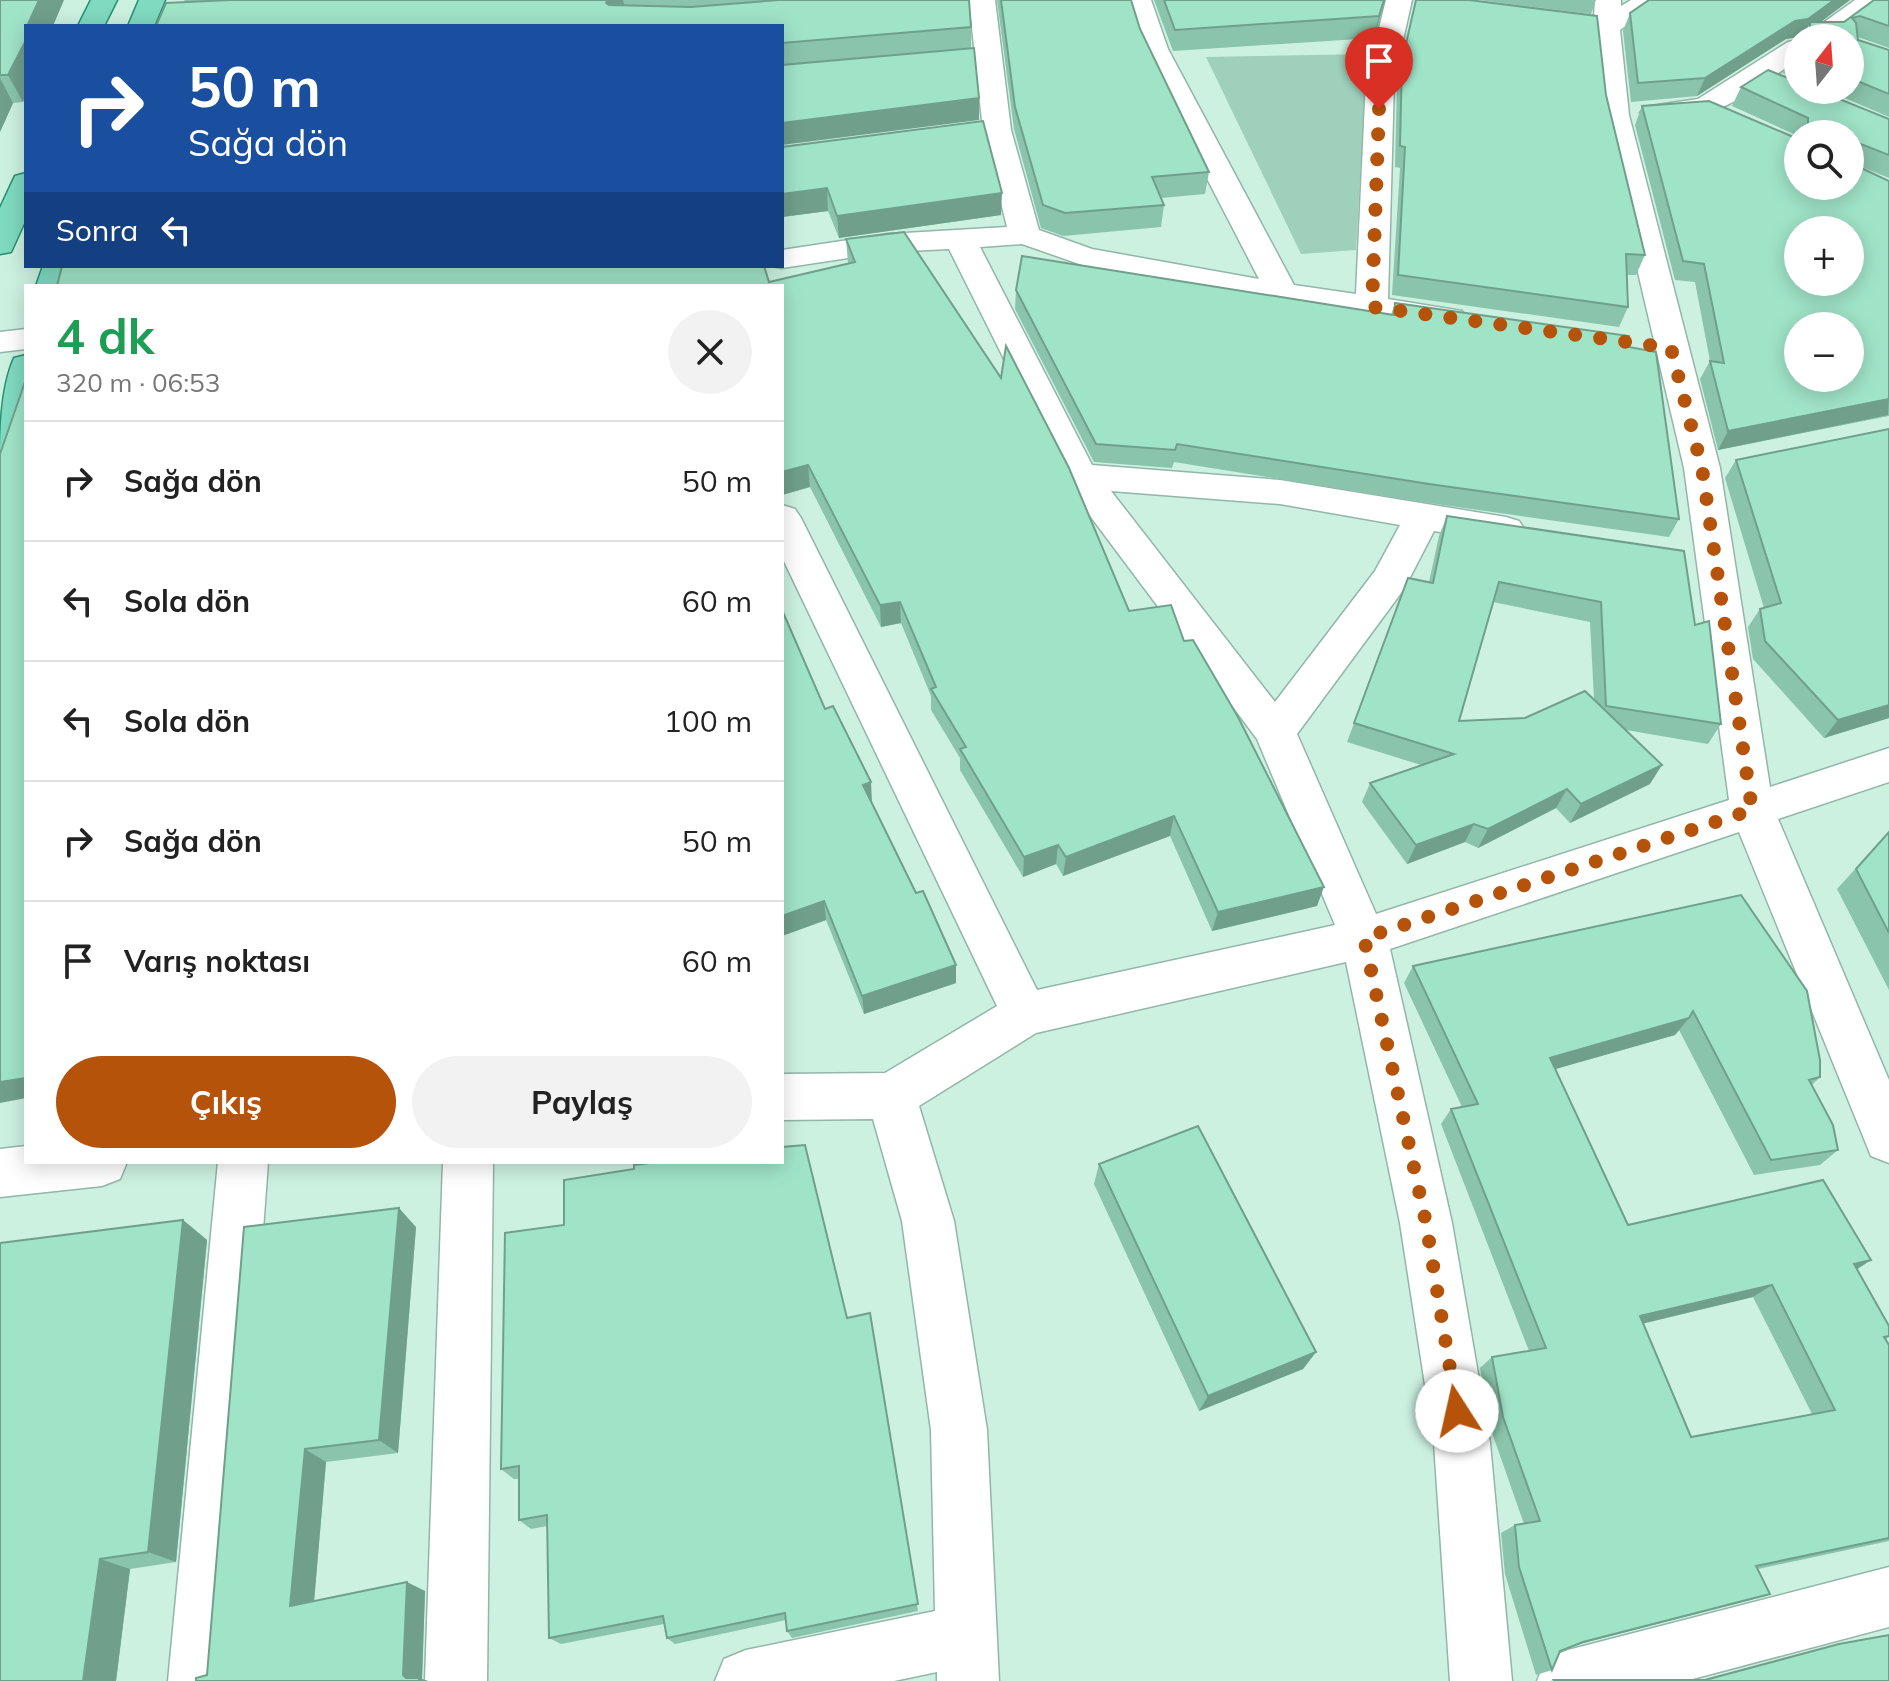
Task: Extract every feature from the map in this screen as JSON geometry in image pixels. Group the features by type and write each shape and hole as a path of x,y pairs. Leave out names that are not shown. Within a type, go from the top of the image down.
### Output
{"main road":[{"path":"92,24 104,0"},
{"path":"0,245 24,187"},
{"path":"0,459 24,373"}],"street":[{"path":"982,0 997,130 1025,235"},
{"path":"1138,0 1154,49 1282,293"},
{"path":"1372,307 1380,80 1399,0 1428,5"},
{"path":"1562,21 1607,14 1649,0"},
{"path":"1840,24 1873,0"},
{"path":"146,14 176,13"},
{"path":"1607,14 1615,115 1655,346 1717,464 1702,559 1752,810 1889,1139"},
{"path":"1615,115 1705,107 1784,57"},
{"path":"960,61 990,58"},
{"path":"1756,74 1783,85"},
{"path":"1705,107 1731,120"},
{"path":"967,134 997,130"},
{"path":"784,259 888,243 1025,235 1085,257 1282,293 1482,322"},
{"path":"959,237 1080,476 1275,732 1364,938 1426,1223 1462,1443 1481,1681"},
{"path":"0,342 24,339"},
{"path":"1080,476 1280,492 1422,518 1546,536"},
{"path":"1275,732 1390,579 1422,518"},
{"path":"786,535 1025,1014"},
{"path":"784,1097 891,1096 1025,1014 1364,938 1889,765"},
{"path":"746,1681 968,1658 959,1430 928,1221 891,1096"},
{"path":"0,1173 83,1164"},
{"path":"199,1681 243,1164"},
{"path":"456,1681 468,1164"},
{"path":"1568,1681 1889,1597"}],"green space":[{"path":"1367,54 1356,250 1301,254 1206,57"}],"building":[{"path":"0,0 39,0 28,24 24,24 24,44 8,75 0,75"},
{"path":"231,0 608,0 606,3 609,5 691,7 779,0 969,0 971,27 784,43 784,24 157,24 166,3"},
{"path":"1001,0 1131,0 1140,29 1209,172 1152,177 1164,205 1065,213 1043,205 1015,107"},
{"path":"1164,0 1384,0 1379,16 1175,30"},
{"path":"1416,0 1469,0 1597,16 1606,95 1645,255 1626,254 1628,307 1398,275 1405,147 1400,146 1402,61"},
{"path":"1649,0 1834,0 1808,19 1784,24 1784,28 1705,78 1638,83 1630,13"},
{"path":"1874,0 1889,0 1889,26 1860,16 1852,18 1856,24 1810,24 1844,22"},
{"path":"1864,42 1889,50 1889,94 1864,84"},
{"path":"974,48 979,98 784,123 784,65"},
{"path":"1768,70 1784,76 1784,104 1852,104 1889,119 1889,155 1864,145 1864,120 1808,118 1741,87"},
{"path":"1709,101 1784,133 1784,200 1864,200 1864,169 1889,181 1889,399 1728,431 1710,361 1724,363 1704,264 1683,261 1642,106"},
{"path":"983,121 1002,193 837,216 827,188 784,194 784,147"},
{"path":"904,232 1001,378 1006,346 1069,468 1129,611 1171,605 1184,641 1193,640 1238,717 1324,887 1218,912 1174,816 1066,857 1058,845 1024,857 960,749 966,747 931,689 936,687 900,602 880,605 808,465 784,471 784,284 58,284 62,268 765,268 769,282 855,262 846,239"},
{"path":"1022,256 1394,315 1395,303 1629,336 1629,347 1656,352 1679,519 1177,444 1175,450 1096,444 1016,290"},
{"path":"24,385 24,1078 0,1082 0,454"},
{"path":"1889,429 1889,705 1838,720 1765,641 1760,609 1781,603 1736,460"},
{"path":"1447,516 1684,551 1695,625 1709,621 1721,724 1606,706 1601,602 1499,582 1459,721 1525,718 1585,691 1662,765 1581,804 1567,789 1488,829 1474,824 1416,845 1370,783 1454,754 1354,723 1408,578 1433,583"},
{"path":"784,615 825,709 833,706 871,782 863,785 916,893 923,891 956,965 862,996 824,901 784,915"},
{"path":"1889,832 1889,933 1856,869"},
{"path":"1741,895 1807,991 1820,1060 1820,1077 1809,1080 1833,1125 1838,1150 1771,1160 1693,1011 1689,1018 1550,1058 1628,1225 1823,1180 1871,1260 1854,1264 1889,1326 1889,1336 1884,1337 1889,1345 1889,1538 1756,1566 1770,1594 1583,1642 1560,1651 1552,1670 1519,1567 1515,1525 1540,1521 1503,1417 1492,1357 1546,1348 1451,1109 1478,1104 1413,966","holes":["1772,1285 1835,1410 1691,1437 1640,1316"]},
{"path":"1198,1126 1316,1352 1208,1396 1099,1164"},
{"path":"805,1145 847,1318 870,1313 918,1604 787,1631 785,1613 667,1638 663,1616 549,1638 547,1515 519,1520 519,1466 501,1469 505,1233 564,1225 564,1180 634,1169 634,1165 642,1164 784,1164 784,1147"},
{"path":"399,1208 379,1440 305,1449 290,1606 407,1582 403,1675 419,1678 419,1681 196,1681 196,1678 207,1675 244,1227"},
{"path":"183,1220 148,1552 100,1559 83,1681 0,1681 0,1243"},
{"path":"1889,1635 1889,1681 1554,1680 1705,1680 1839,1644"}],"route":[{"path":"1379,109 1372,307 1671,348 1702,468 1752,810 1364,938 1426,1223 1457,1411"}]}
